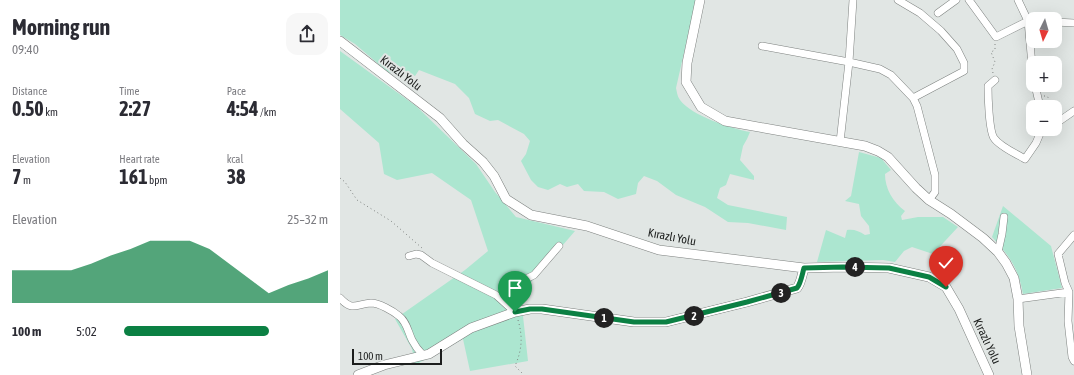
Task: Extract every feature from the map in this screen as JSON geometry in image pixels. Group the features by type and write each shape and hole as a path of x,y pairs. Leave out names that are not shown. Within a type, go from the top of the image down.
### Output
{"street":[{"path":"700,0 687,63 686,82 701,107 724,121 865,146 888,157 929,200 984,238 998,252 1006,263 1014,278 1018,299 1019,326 1027,375"},
{"path":"840,142 849,62 853,0"},
{"path":"898,0 920,13 942,32 957,49 964,63 964,71 913,98"},
{"path":"938,13 956,0"},
{"path":"969,0 996,37 1026,23"},
{"path":"1018,0 1026,13"},
{"path":"1062,22 1074,23"},
{"name":"Kırazlı Yolu","path":"340,41 440,118 463,144 483,162 494,176 506,199 531,215 586,226 659,250 804,268 889,268 929,277 946,287 959,309 989,375"},
{"path":"762,46 849,62 880,69 891,75 913,98 917,106 935,175 935,192 929,200"},
{"path":"995,80 988,86 990,119 994,138 1025,159 1039,136"},
{"path":"1037,92 1038,98"},
{"path":"1062,119 1074,111"},
{"path":"998,252 1004,216"},
{"path":"1074,235 1058,254 1065,283 1069,292 1068,321 1072,357 1074,361"},
{"path":"503,300 509,287 534,275 559,246"},
{"path":"409,256 416,254 421,255 432,263 496,295 515,312"},
{"path":"358,375 384,365 429,354 471,328 515,312 530,309 542,309 634,322 666,322 797,288 800,285 800,278 804,268"},
{"path":"1018,299 1069,292"},
{"path":"340,298 347,306 352,307 372,303 399,315 403,320 412,340 423,355"}],"path":[{"path":"995,80 992,69 995,62 991,52 995,50 996,37"},
{"path":"1038,98 1047,96 1050,100"},
{"path":"340,178 345,182 357,200 391,221 423,249"},
{"path":"515,312 520,327 522,341 521,350 515,366 524,375"}],"green space":[{"path":"340,0 696,0 676,88 678,97 686,106 702,116 732,128 750,132 743,146 740,160 754,176 754,180 730,174 726,185 720,188 717,198 728,205 787,217 786,230 748,223 728,222 705,207 676,195 657,181 644,176 638,183 636,194 618,199 604,192 584,191 578,184 567,187 560,184 548,190 538,187 531,180 521,161 526,154 530,141 524,134 498,120 490,121 475,114 469,98 455,84 419,70 415,76 402,69 389,73 355,44 340,35"},
{"path":"340,51 416,106 476,164 495,192 516,217 575,231 513,303 523,316 528,361 470,371 463,339 415,365 412,349 395,319 465,270 488,251 471,200 432,173 397,180 384,174 379,143 340,109"},
{"path":"859,152 881,158 891,170 885,174 886,185 890,195 905,211 901,216 902,220 918,217 943,217 958,227 933,254 912,247 904,251 895,262 883,260 817,262 826,230 845,238 847,230 861,232 865,235 870,234 869,226 861,216 859,204 845,201 851,196"},
{"path":"1003,206 1051,246 1062,288 1023,294 1016,269 992,237"}],"route":[{"path":"515,312 530,309 542,309 634,322 666,322 694,316 797,288 800,285 800,278 804,268 889,268 929,277 946,287"}]}
